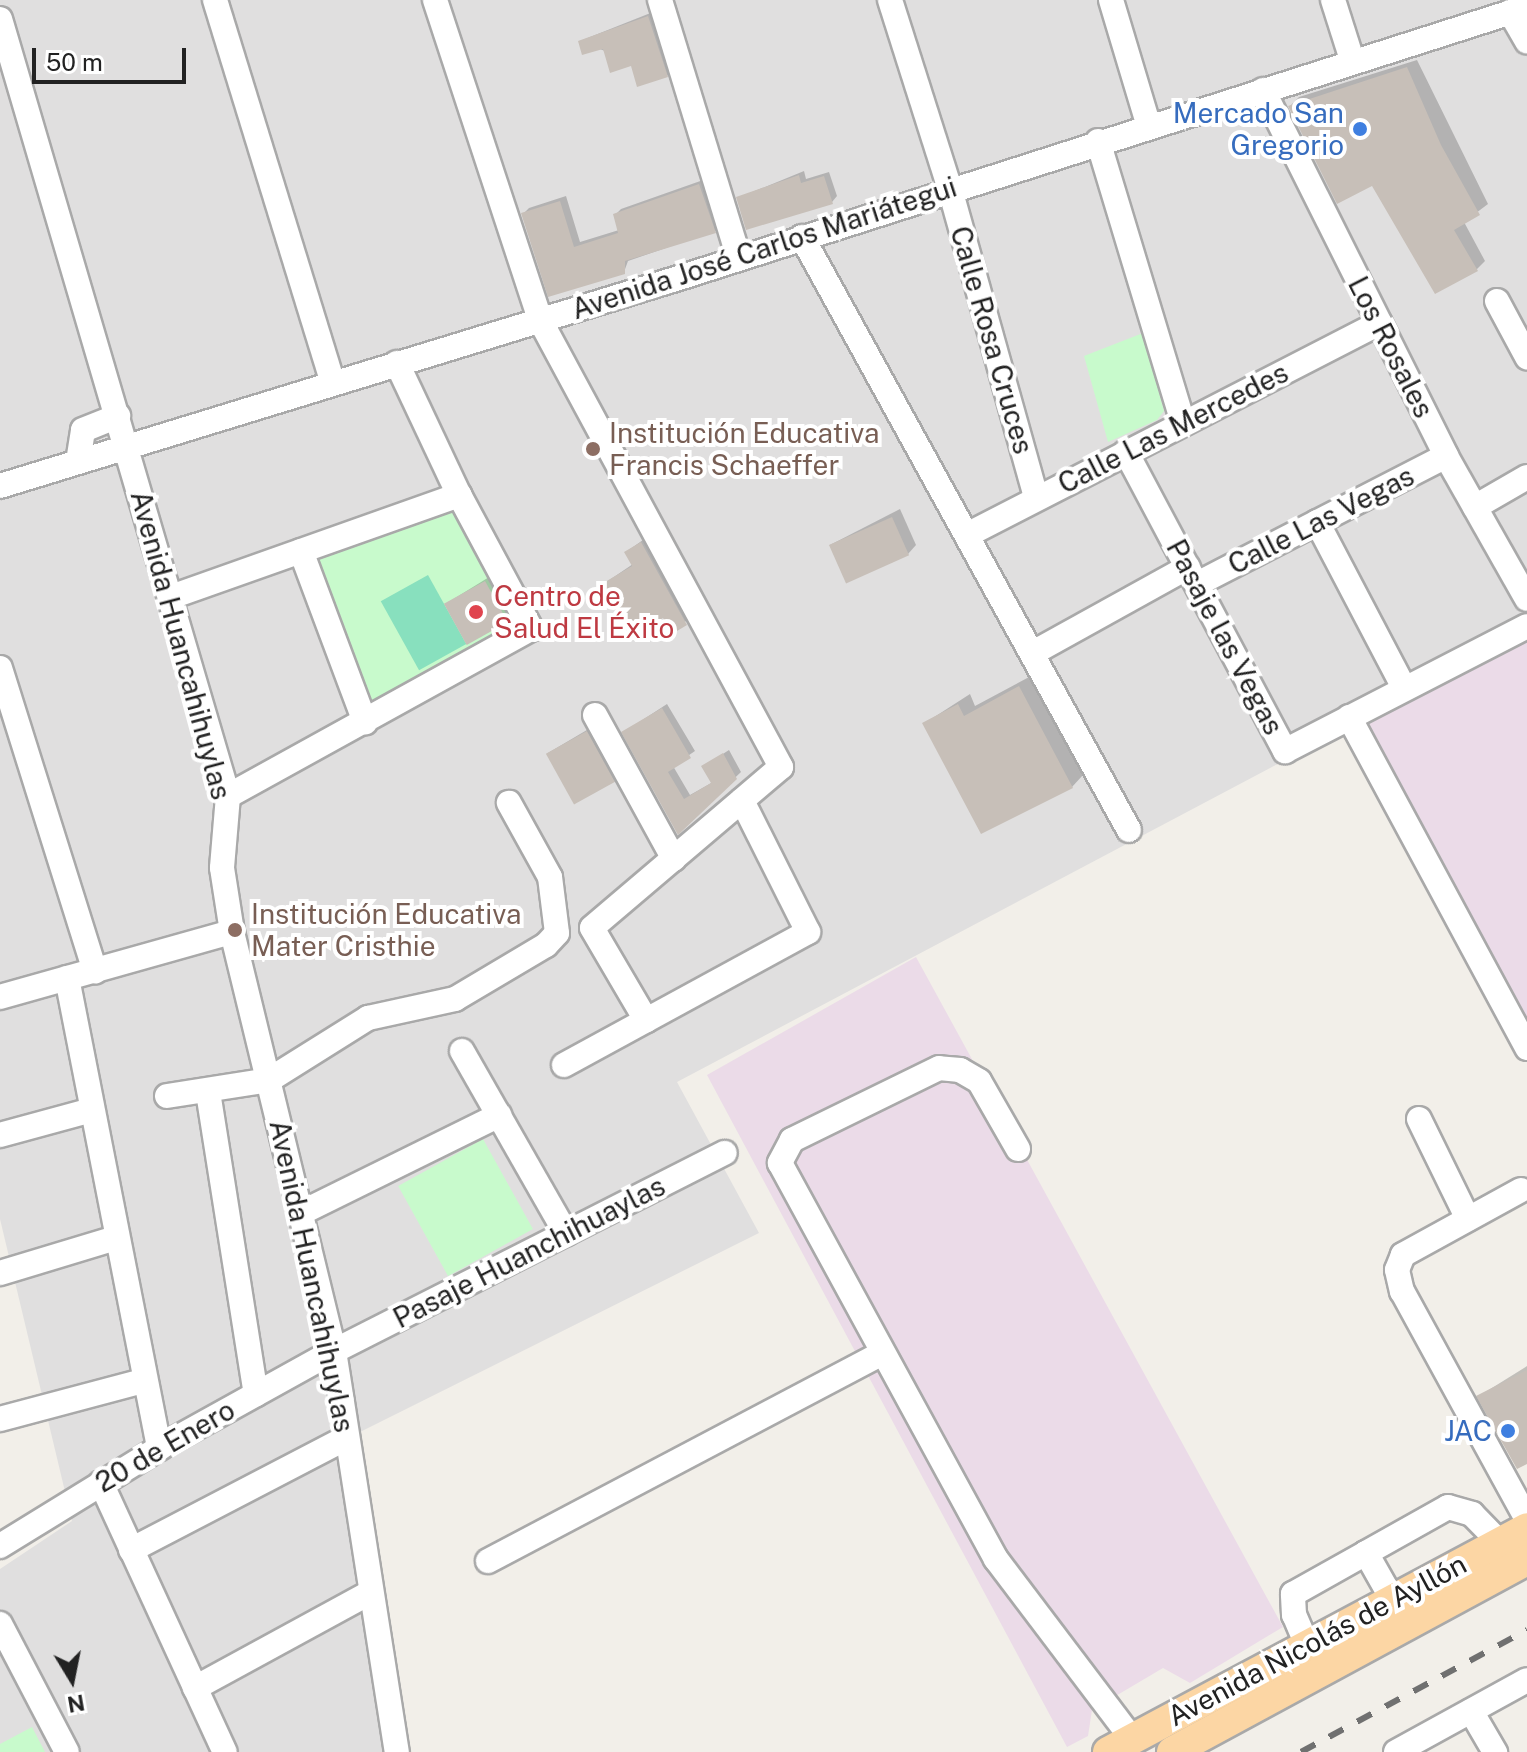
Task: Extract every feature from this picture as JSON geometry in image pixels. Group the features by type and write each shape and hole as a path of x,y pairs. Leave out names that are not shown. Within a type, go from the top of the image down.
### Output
{"main road":[{"name":"Avenida Nicolás de Ayllón","path":"1172,1752 1399,1612 1518,1548"},
{"name":"Avenida Nicolás de Ayllón","path":"1116,1748 1307,1645 1399,1612"}],"street":[{"path":"215,0 333,383"},
{"path":"435,0 540,320 781,767 592,928 646,1020"},
{"path":"660,0 739,258"},
{"name":"Calle Rosa Cruces","path":"890,0 950,189 1036,497"},
{"path":"1111,0 1148,123"},
{"path":"1333,0 1352,60"},
{"path":"1518,9 1527,42"},
{"name":"Avenida José Carlos Mariátegui","path":"0,486 739,258 1148,123 1518,9"},
{"name":"Avenida Huancahihuylas","path":"0,19 228,796 222,868 232,932 303,1212 334,1351 369,1593 397,1752"},
{"name":"Los Rosales","path":"1263,90 1446,456 1527,599"},
{"path":"1098,141 1183,423"},
{"path":"802,237 1129,830"},
{"path":"1497,301 1527,357"},
{"name":"Calle Las Mercedes","path":"967,535 1380,323"},
{"path":"228,796 531,629 459,495 397,363"},
{"path":"78,462 83,430 118,416"},
{"name":"Pasaje las Vegas","path":"1126,452 1285,751 1527,626"},
{"name":"Calle Las Vegas","path":"1033,653 1192,576 1317,522 1446,456"},
{"path":"1475,507 1527,477"},
{"path":"171,597 459,495"},
{"path":"1317,522 1404,688"},
{"path":"301,551 365,722"},
{"path":"0,668 95,971"},
{"path":"595,715 674,859"},
{"path":"1349,717 1527,1048"},
{"path":"564,1065 808,932 742,801"},
{"path":"167,1096 208,1092 269,1080 368,1018 455,999 546,945 557,933 550,877 509,803"},
{"path":"0,997 232,932"},
{"path":"67,978 143,1381 159,1448"},
{"path":"462,1051 566,1233"},
{"path":"1018,1149 979,1081 949,1068 939,1068 787,1145 781,1169 996,1559 1116,1748"},
{"path":"208,1092 256,1394"},
{"path":"0,1135 92,1110"},
{"path":"303,1212 499,1115"},
{"path":"1419,1119 1468,1219"},
{"name":"Pasaje Huanchihuaylas","path":"334,1351 725,1153"},
{"path":"1521,1190 1403,1255 1397,1270 1402,1291 1527,1519"},
{"path":"0,1273 116,1238"},
{"name":"20 de Enero","path":"0,1546 159,1448 334,1351"},
{"path":"488,1561 882,1353"},
{"path":"0,1419 143,1381"},
{"path":"131,1550 346,1438"},
{"path":"101,1483 225,1752"},
{"path":"1307,1645 1294,1615 1293,1594 1448,1507 1472,1514 1518,1548"},
{"path":"1366,1553 1399,1612"},
{"path":"195,1688 369,1593"},
{"path":"0,1624 67,1752"},
{"path":"1396,1752 1527,1680"},
{"path":"1471,1711 1495,1752"}],"shaded area":[{"path":"0,0 1527,0 1527,632 677,1082 759,1233 354,1435 376,1705 398,1752 0,1752 0,1569 72,1521 0,1219"},
{"path":"1527,632 1527,1033 1362,720"},
{"path":"916,957 1283,1627 1190,1683 1163,1668 1092,1710 1088,1736 1067,1747 707,1075"}],"green space":[{"path":"1143,333 1164,411 1157,420 1108,442 1084,356"},
{"path":"453,504 518,625 372,708 311,554"},
{"path":"428,575 466,644 419,670 381,601"},
{"path":"483,1139 533,1229 448,1276 398,1186"},
{"path":"32,1727 45,1752 0,1752 0,1744"}],"building":[{"path":"648,16 668,77 637,87 631,66 610,73 603,49 582,55 578,41"},
{"path":"1407,67 1441,145 1480,215 1454,230 1478,271 1435,294 1372,186 1337,204 1288,106"},
{"path":"799,175 801,183 824,176 833,204 746,230 736,197"},
{"path":"699,184 716,233 625,261 625,274 548,297 521,213 560,201 574,247 618,233 613,214"},
{"path":"892,517 909,555 846,583 829,545"},
{"path":"641,542 687,625 672,634 663,618 631,637 600,585 632,566 624,552"},
{"name":"Centro de Salud El Éxito","path":"485,581 508,622 467,645 444,604"},
{"path":"1019,686 1073,788 981,834 922,723 958,704 964,716"},
{"path":"662,708 691,758 668,772 684,799 711,783 701,766 723,753 737,779 678,835 621,732"},
{"path":"587,731 615,782 574,805 546,754"},
{"name":"JAC","path":"1527,1370 1527,1464 1517,1469 1476,1396"}],"railway":[{"path":"1301,1752 1527,1630"}],"place":[{"name":"Mercado San Gregorio","path":"1360,129"},
{"name":"Institución Educativa Francis Schaeffer","path":"593,449"},
{"name":"Centro de Salud El Éxito","path":"476,612"},
{"name":"Institución Educativa Mater Cristhie","path":"235,930"},
{"name":"JAC","path":"1508,1431"}]}
